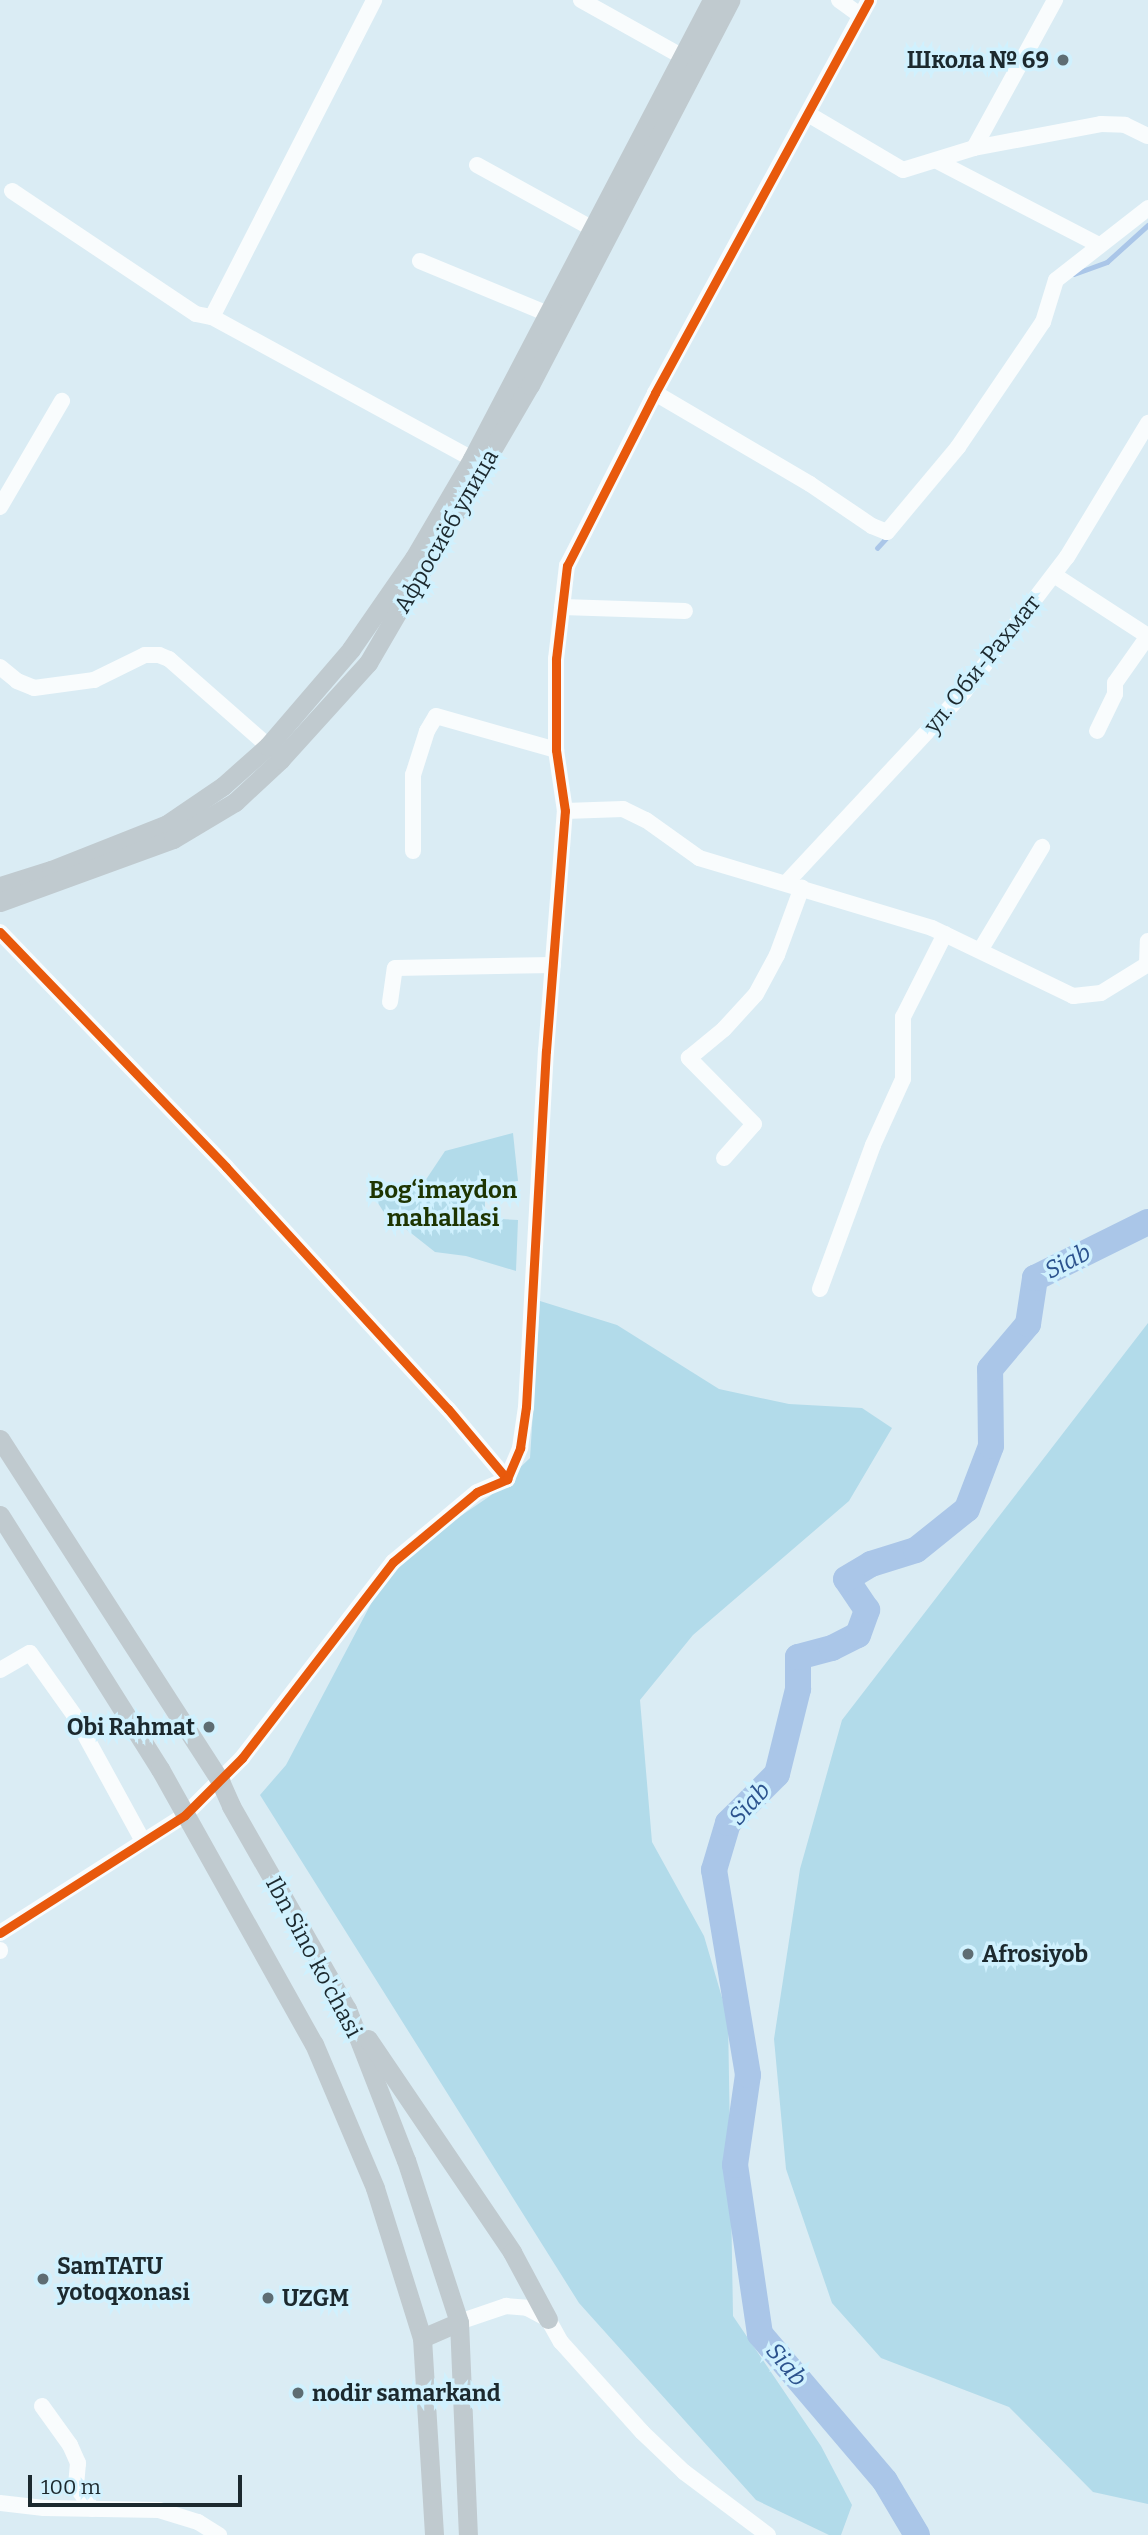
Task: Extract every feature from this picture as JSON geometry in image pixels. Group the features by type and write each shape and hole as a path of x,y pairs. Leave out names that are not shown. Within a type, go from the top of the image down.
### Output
{"main road":[{"name":"Афросиёб улица","path":"0,902 173,839 235,802 280,760 369,663 530,385 689,61 712,0"},
{"name":"Афросиёб улица","path":"0,886 51,870 167,824 223,786 268,746 351,649 414,558 472,459 593,229 689,61 730,0"},
{"name":"Ibn Sino ko'chasi","path":"0,1439 220,1781 231,1807 347,2009 406,2160 459,2322 468,2535"},
{"name":"Ibn Sino ko'chasi","path":"0,1515 185,1815 314,2044 374,2188 422,2338 434,2535"},
{"path":"347,2009 512,2252 548,2319"},
{"path":"422,2338 459,2322"}],"street":[{"path":"212,317 374,0"},
{"path":"581,0 689,61"},
{"path":"839,0 860,15"},
{"path":"0,1933 185,1815 242,1758 393,1562 477,1493 507,1479 520,1448 526,1407 565,811 556,750 556,659 567,566 655,393 869,0"},
{"path":"974,148 1055,0"},
{"path":"808,114 903,170 974,148 1101,124 1125,125 1148,136"},
{"path":"937,160 1100,245"},
{"path":"477,165 593,229"},
{"path":"12,191 196,314 212,317 472,459"},
{"path":"655,393 788,470 872,526 887,532 958,446 1043,322 1056,279 1148,208"},
{"path":"420,261 548,314"},
{"path":"0,507 62,401"},
{"name":"ул. Оби-Рахмат","path":"794,884 964,692 1054,575 1147,427"},
{"path":"1054,575 1148,635 1115,684 1115,694 1097,731"},
{"path":"562,607 685,611"},
{"path":"0,667 17,681 34,688 94,680 145,655 159,654 169,659 268,746"},
{"path":"413,851 413,775 426,731 436,716 556,750"},
{"path":"565,811 623,810 646,820 699,858 794,884 945,934 981,949 1058,990 1087,997 1114,987 1147,964 1148,940"},
{"path":"981,949 1042,847"},
{"path":"724,1158 754,1124 689,1058 724,1029 755,994 777,955 794,884"},
{"path":"0,932 226,1167 449,1409 507,1479"},
{"path":"820,1289 873,1146 903,1079 903,1017 945,934"},
{"path":"390,1002 395,968 553,965"},
{"path":"0,1670 30,1653 74,1715 143,1841"},
{"path":"459,2322 506,2306 527,2308 548,2319 561,2342 642,2432 684,2472 768,2535"},
{"path":"42,2406 70,2445 78,2463 76,2486 92,2509"},
{"path":"0,2503 159,2510 198,2522 219,2535"}],"shaded area":[{"path":"513,1133 518,1181 485,1185 485,1218 518,1220 516,1271 466,1256 435,1252 383,1211 376,1200 425,1181 445,1151"},
{"path":"540,1301 617,1325 719,1389 789,1404 862,1408 892,1428 849,1501 693,1635 640,1700 652,1842 704,1936 728,2018 733,2316 821,2446 852,2505 841,2535 829,2535 756,2500 579,2303 260,1795 286,1765 393,1562 490,1496 530,1458"},
{"name":"Afrosiyob","path":"1148,1323 1148,2504 1093,2492 1009,2407 881,2358 832,2303 786,2169 774,2039 800,1869 842,1720"}],"waterway":[{"path":"1074,274 1107,262 1148,225"},
{"path":"877,548 889,535"},
{"name":"Siab","path":"917,2535 885,2481 760,2334 735,2165 748,2075 714,1870 728,1823 777,1774 798,1689 798,1657 832,1648 858,1635 867,1610 846,1579 871,1564 916,1550 967,1509 991,1446 990,1369 1028,1324 1035,1278 1148,1222"}],"cycle path":[{"path":"0,1933 185,1815 242,1758 393,1562 477,1492 507,1479 520,1448 526,1407 546,1051 565,811 556,750 556,659 567,566 655,393 869,0"},
{"path":"0,932 226,1167 448,1409 507,1479"}],"place":[{"name":"Школа № 69","path":"1063,60"},
{"name":"Obi Rahmat","path":"209,1727"},
{"name":"Afrosiyob","path":"968,1954"},
{"name":"SamTATU yotoqxonasi","path":"43,2279"},
{"name":"UZGM","path":"268,2298"},
{"name":"nodir samarkand","path":"298,2393"}],"district":[{"name":"Bog‘imaydon mahallasi","path":"443,1205"}]}
